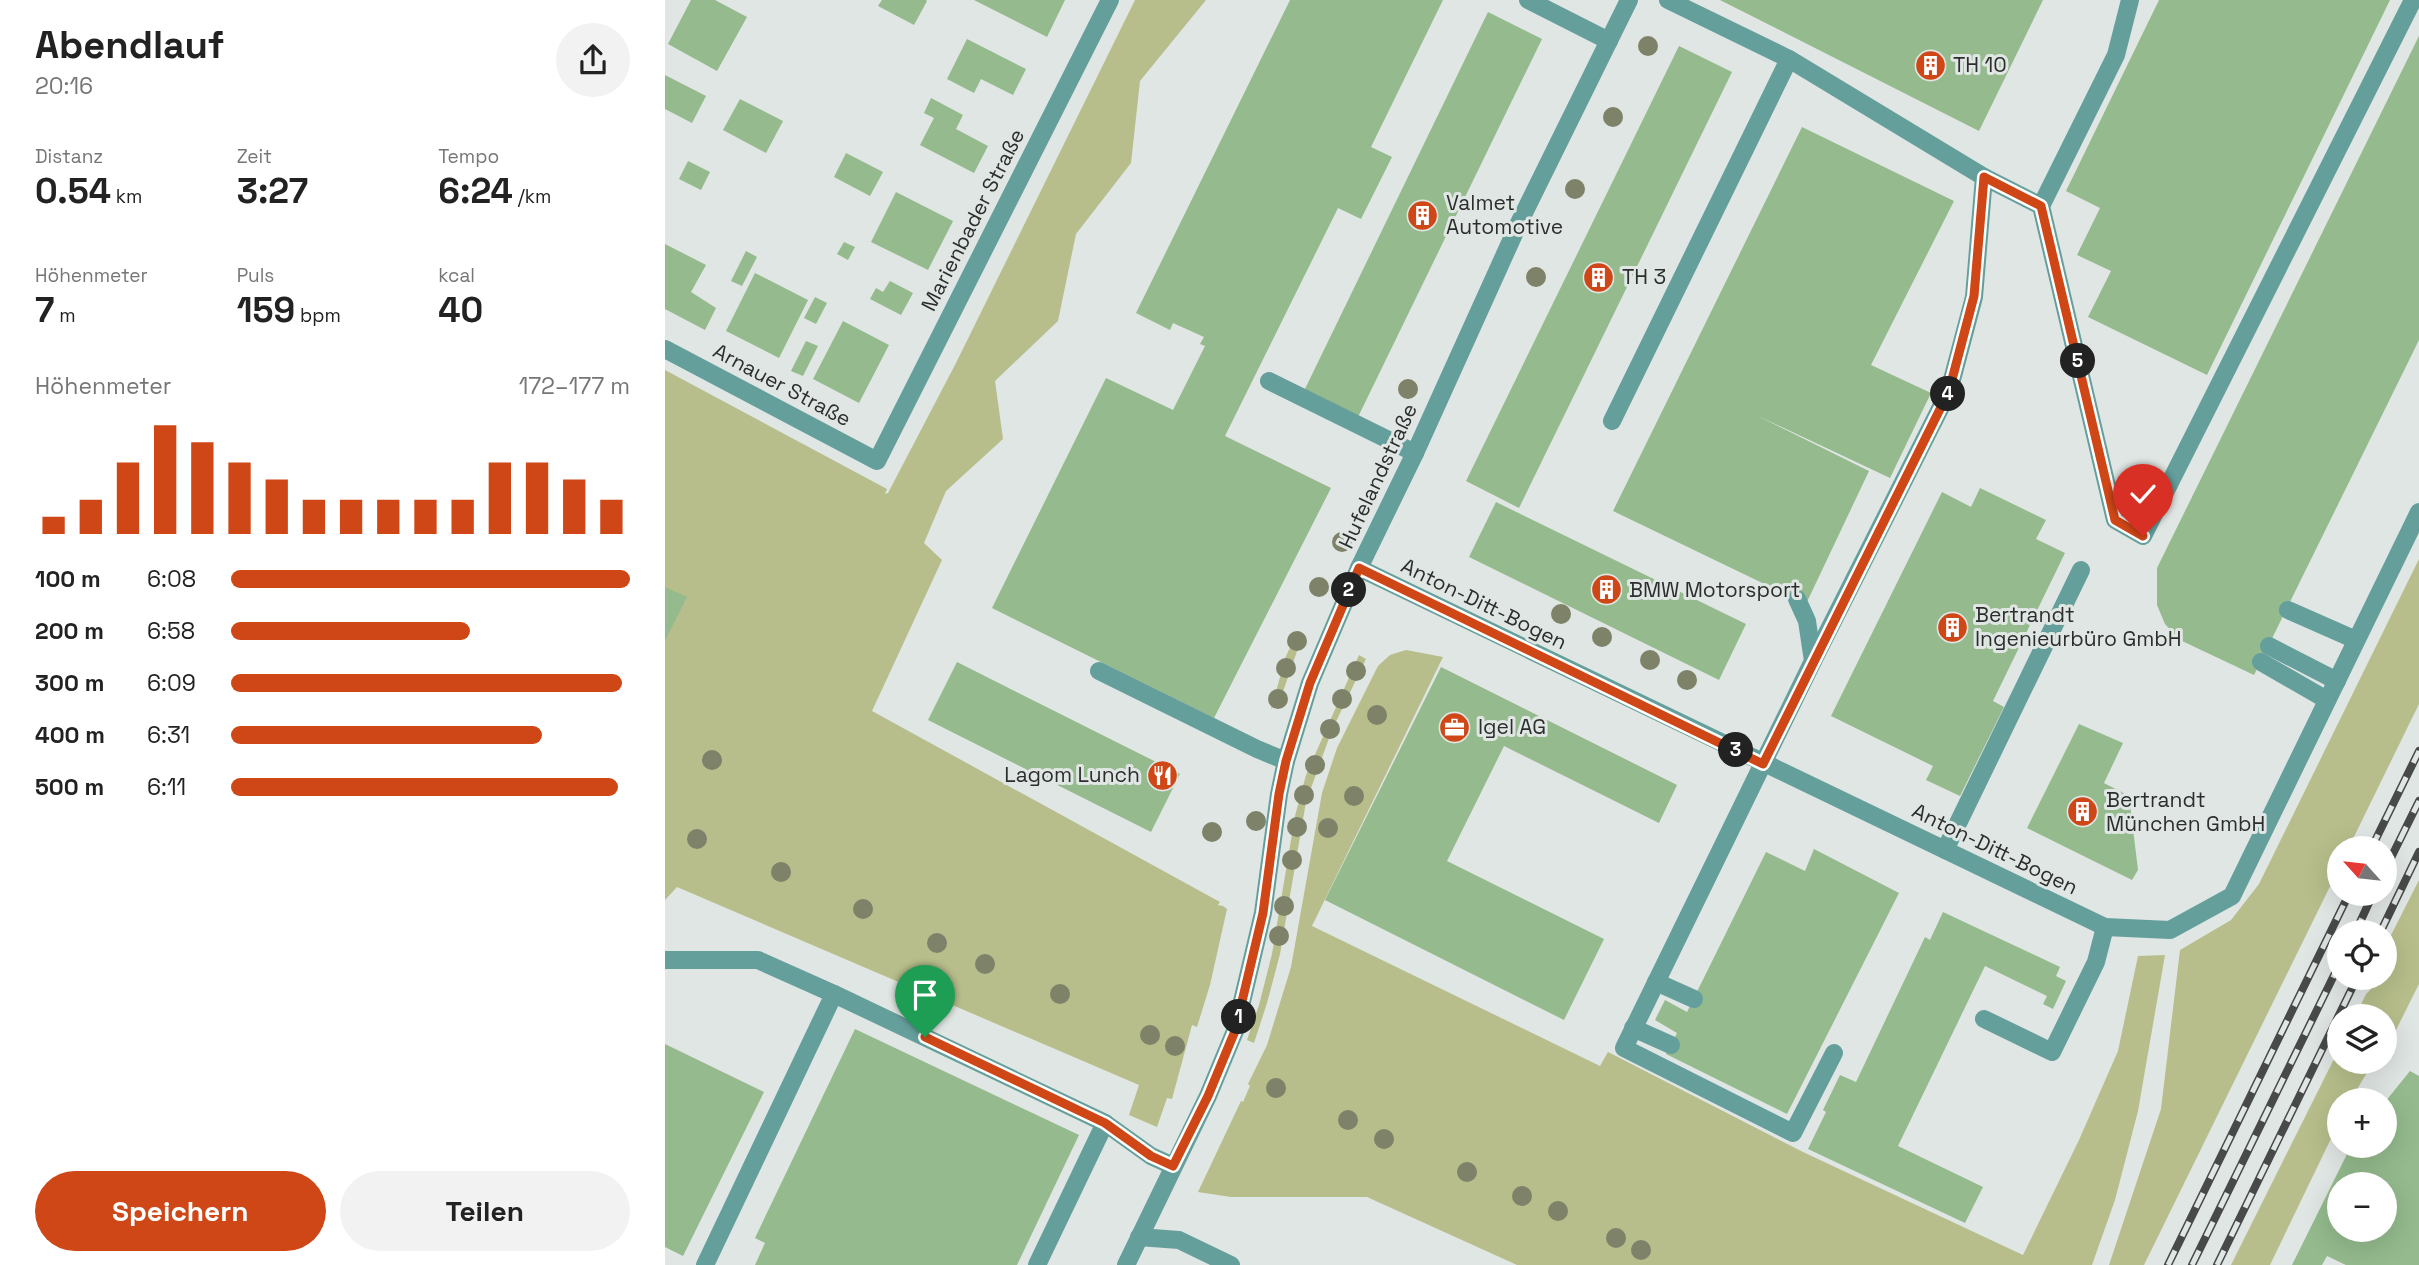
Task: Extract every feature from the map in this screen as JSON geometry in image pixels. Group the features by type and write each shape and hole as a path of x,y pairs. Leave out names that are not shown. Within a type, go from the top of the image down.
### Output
{"street":[{"name":"Marienbader Straße","path":"877,461 1110,0"},
{"path":"1528,0 1609,41"},
{"name":"Hufelandstraße","path":"1126,1265 1226,1056 1239,1018 1263,913 1279,794 1286,761 1310,683 1359,568 1415,453 1519,223 1629,0"},
{"path":"1668,0 1789,59 1984,177 2041,206"},
{"path":"2130,0 2116,55 2041,206 2115,520 2143,536 2413,0"},
{"path":"1612,421 1789,59"},
{"path":"1834,1053 1793,1133 1624,1048 1949,391 1974,296 1984,177"},
{"name":"Arnauer Straße","path":"665,349 877,461"},
{"path":"1269,381 1415,453"},
{"name":"Anton-Ditt-Bogen","path":"1359,568 2105,927 2171,930 2232,896 2419,512"},
{"path":"1945,850 2081,570"},
{"path":"1797,599 1807,621 1813,662"},
{"path":"2288,610 2356,640"},
{"path":"2269,646 2337,681"},
{"path":"2261,662 2327,700"},
{"path":"1099,671 1286,761"},
{"path":"1984,1019 2052,1052 2096,962 2105,927"},
{"path":"665,960 758,960 1105,1123 1151,1156 1173,1166"},
{"path":"1655,982 1694,999"},
{"path":"705,1265 834,994"},
{"path":"1633,1028 1671,1045"},
{"path":"1037,1265 1105,1123"},
{"path":"1139,1237 1179,1240 1230,1265"}],"green space":[{"path":"1135,0 1206,0 1140,81 1131,163 1076,234 1058,321 995,381 1003,439 946,491 924,543 942,560 872,711 1220,902 1218,905 1227,909 1210,985 1197,1027 1192,1025 1172,1099 1167,1098 1157,1127 1129,1115 1139,1085 677,887 665,900 665,370 887,489 885,494 888,493 956,363"},
{"path":"2419,559 2419,704 2354,836 2327,836 2327,892 2144,1265 2109,1265 2161,1109 2180,950 2231,920 2259,884"},
{"path":"1298,631 1303,634 1279,703 1271,709 1286,656"},
{"path":"1406,650 1443,657 1312,926 1600,1066 1608,1052 1803,1152 2023,1255 2079,1140 2118,1051 2138,956 2165,955 2138,1111 2115,1200 2092,1265 1517,1265 1367,1197 1231,1197 1198,1192 1241,1101 1243,1102 1250,1086 1248,1084 1267,1045 1291,967 1322,793 1337,748 1378,666 1390,655"},
{"path":"1359,655 1366,659 1332,730 1306,802 1280,954 1254,1043 1247,1040 1272,954 1295,816 1306,775"},
{"path":"2419,880 2419,984 2397,1028 2397,1004 2361,1004 2370,990 2397,990 2397,923"},
{"path":"2327,1073 2366,1074 2358,1088 2327,1088 2327,1147 2270,1265 2231,1265"}],"building":[{"path":"691,0 715,0 747,17 717,71 668,44"},
{"path":"882,0 927,1 914,25 878,6"},
{"path":"974,0 1065,0 1047,37"},
{"path":"1290,0 1443,0 1371,147 1392,157 1361,219 1338,208 1225,436 1331,488 1214,718 992,608 1106,378 1173,410 1205,346 1200,344 1204,337 1173,323 1170,330 1136,313"},
{"name":"TH 10","path":"1720,0 2043,0 1979,131"},
{"path":"2159,0 2390,0 2207,375 2088,317 2111,271 2077,255 2100,208 2066,191"},
{"name":"Valmet Automotive","path":"1488,12 1542,39 1358,417 1304,391"},
{"path":"2419,36 2419,340 2254,675 2180,640 2165,624 2157,605 2157,568"},
{"path":"967,39 1026,69 1013,95 981,79 974,93 947,79"},
{"name":"TH 3","path":"1679,46 1732,72 1519,508 1466,481"},
{"path":"665,75 706,96 692,123 665,109"},
{"path":"931,98 963,115 956,129 988,146 974,173 920,145 934,118 924,113"},
{"path":"740,99 783,121 766,153 723,130"},
{"path":"1802,127 1954,201 1871,365 1931,393 1890,478 1756,415 1869,471 1806,604 1613,511"},
{"path":"846,153 883,172 870,196 834,177"},
{"path":"688,161 710,172 701,190 679,179"},
{"path":"896,192 953,221 928,270 871,242"},
{"path":"844,242 855,247 848,260 837,254"},
{"path":"665,244 706,265 691,292 716,308 705,330 665,309"},
{"path":"746,251 757,257 742,286 731,281"},
{"path":"755,273 808,300 779,358 726,331"},
{"path":"890,281 913,293 901,315 870,299 876,288 883,292"},
{"path":"815,297 827,303 816,324 804,318"},
{"path":"843,321 889,345 859,403 813,379"},
{"path":"806,341 818,346 803,376 791,371"},
{"name":"Bertrandt Ingenieurbüro GmbH","path":"1980,488 2046,520 2036,539 2065,553 1993,701 2004,707 1960,796 1926,780 1933,766 1831,716 1942,492 1971,507"},
{"name":"BMW Motorsport","path":"1496,502 1746,624 1719,680 1469,557"},
{"path":"665,587 687,597 665,641"},
{"path":"957,662 1180,774 1151,832 928,720"},
{"path":"1441,667 1677,785 1659,823 1504,746 1447,861 1604,939 1564,1020 1325,900"},
{"name":"Bertrandt München GmbH","path":"2079,724 2123,743 2104,783 2129,796 2138,870 2132,880 2027,828"},
{"path":"1814,849 1899,893 1787,1114 1666,1054 1677,1033 1655,1020 1665,1000 1687,1012 1766,852 1805,871"},
{"path":"1943,912 2060,967 2056,976 2066,981 2053,1009 2043,1004 2047,996 1985,966 1898,1146 1983,1187 1965,1223 1808,1149 1840,1075 1856,1082 1925,937 1930,940"},
{"path":"855,1029 1079,1135 1017,1265 755,1265 765,1243 755,1238"},
{"path":"665,1044 764,1092 683,1256 665,1247"},
{"path":"2410,1071 2419,1076 2419,1265 2346,1265 2327,1256 2322,1265 2292,1265 2327,1194 2327,1242 2397,1242 2397,1172 2338,1172 2345,1158 2397,1158 2396,1088"}],"railway":[{"path":"2377,836 2419,751"},
{"path":"2397,846 2419,801"},
{"path":"2386,920 2419,852"},
{"path":"2168,1265 2343,906"},
{"path":"2361,920 2367,906"},
{"path":"2192,1265 2327,990"},
{"path":"2217,1265 2351,990"}],"place":[{"name":"TH 10","path":"1930,65"},
{"name":"Valmet Automotive","path":"1423,215"},
{"name":"TH 3","path":"1599,277"},
{"name":"BMW Motorsport","path":"1606,590"},
{"name":"Bertrandt Ingenieurbüro GmbH","path":"1952,627"},
{"name":"Igel AG","path":"1455,727"},
{"name":"Lagom Lunch","path":"1163,775"},
{"name":"Bertrandt München GmbH","path":"2083,812"}],"route":[{"path":"925,1037 1105,1123 1151,1156 1173,1166 1208,1096 1235,1031 1263,913 1286,761 1310,683 1359,568 1763,764 1949,391 1974,296 1984,177 2041,206 2115,520 2143,536"}]}
